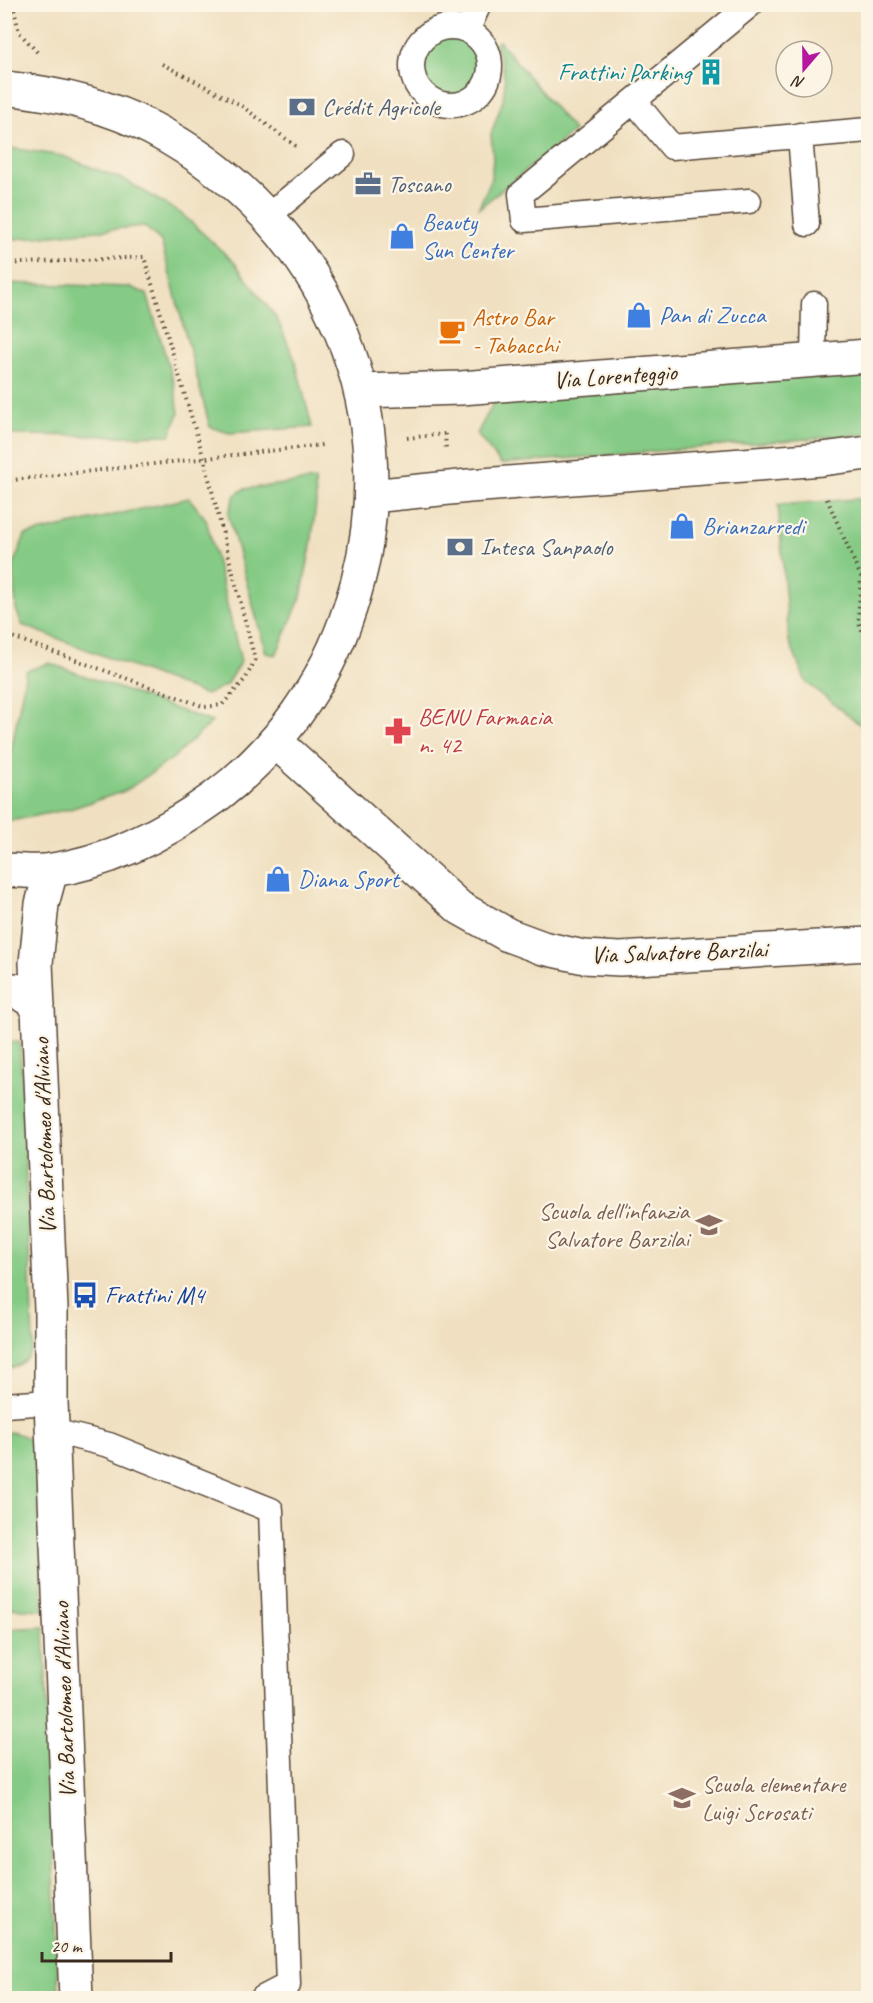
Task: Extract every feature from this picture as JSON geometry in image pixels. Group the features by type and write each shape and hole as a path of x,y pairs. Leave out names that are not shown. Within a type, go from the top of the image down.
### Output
{"main road":[{"path":"4,88 58,96 105,109 151,128 194,153 233,182 268,216 300,255 325,297 346,341 361,391 369,441 371,496 368,535 359,583 343,630 322,674 297,713 275,741 228,787 188,816 145,840 99,858 51,871 4,870"},
{"name":"Via Lorenteggio","path":"361,391 461,388 868,356"},
{"path":"371,496 469,486 822,459 868,453"},
{"name":"Via Salvatore Barzilai","path":"275,741 460,908 508,935 543,948 584,957 620,959 868,944"},
{"name":"Via Bartolomeo d'Alviano","path":"51,871 42,904 36,963 76,1998"},
{"path":"4,990 15,990 38,1005"}],"lane":[{"path":"468,29 478,4"},
{"path":"749,201 524,220 521,194 751,4"},
{"path":"450,26 468,29 482,40 490,56 490,74 482,90 469,102 451,105 412,97 411,57 419,41 433,30 450,26"},
{"path":"634,101 672,147 868,130"},
{"path":"800,135 807,224"},
{"path":"268,216 343,154"},
{"path":"813,360 814,304"},
{"path":"4,1405 52,1417 109,1445 270,1510 288,1985 263,1998"}],"path":[{"path":"13,4 19,32 38,54"},
{"path":"162,64 239,104 297,147"},
{"path":"4,264 144,257 204,459 255,660 246,678 222,705 205,707 4,634"},
{"path":"444,426 446,457"},
{"path":"403,438 445,434"},
{"path":"4,481 322,445"},
{"path":"822,459 826,495 861,577 858,620 868,645"}],"green space":[{"path":"449,36 461,38 471,45 478,55 480,67 478,79 471,89 461,96 449,98 437,96 427,89 420,79 418,67 420,55 427,45 437,38"},
{"path":"499,41 574,131 478,209 491,180 493,158 491,134 503,100 505,82 502,63 495,45"},
{"path":"4,147 63,156 127,181 182,214 234,262 277,319 295,360 312,427 229,433 210,427 161,241 144,226 5,240"},
{"path":"5,283 130,287 147,294 174,384 179,413 170,435 16,435 5,432"},
{"path":"868,367 868,434 501,464 477,434 496,398"},
{"path":"315,480 316,503 311,546 301,597 276,655 266,653 228,514 235,495 244,489"},
{"path":"189,498 206,519 241,661 226,685 206,695 22,625 16,609 13,566 25,535"},
{"path":"868,498 868,731 806,682 789,641 778,505"},
{"path":"49,663 212,722 172,759 125,791 70,809 5,822 5,784 26,671"},
{"path":"20,1042 33,1342 30,1353 24,1361 11,1368 5,1368 5,1043"},
{"path":"10,1432 26,1438 36,1451 43,1610 5,1608 4,1434"},
{"path":"44,1627 59,1998 7,1998 4,1926 4,1629"}],"place":[{"name":"Frattini Parking","path":"711,72"},
{"name":"Crédit Agricole","path":"302,107"},
{"name":"Toscano","path":"368,184"},
{"name":"Beauty Sun Center","path":"402,236"},
{"name":"Pan di Zucca","path":"639,315"},
{"name":"Astro Bar - Tabacchi","path":"452,331"},
{"name":"Brianzarredi","path":"682,526"},
{"name":"Intesa Sanpaolo","path":"460,547"},
{"name":"BENU Farmacia n. 42","path":"398,731"},
{"name":"Diana Sport","path":"278,879"},
{"name":"Scuola dell'infanzia Salvatore Barzilai","path":"709,1225"},
{"name":"Frattini M4","path":"85,1295"},
{"name":"Scuola elementare Luigi Scrosati","path":"682,1798"}]}
